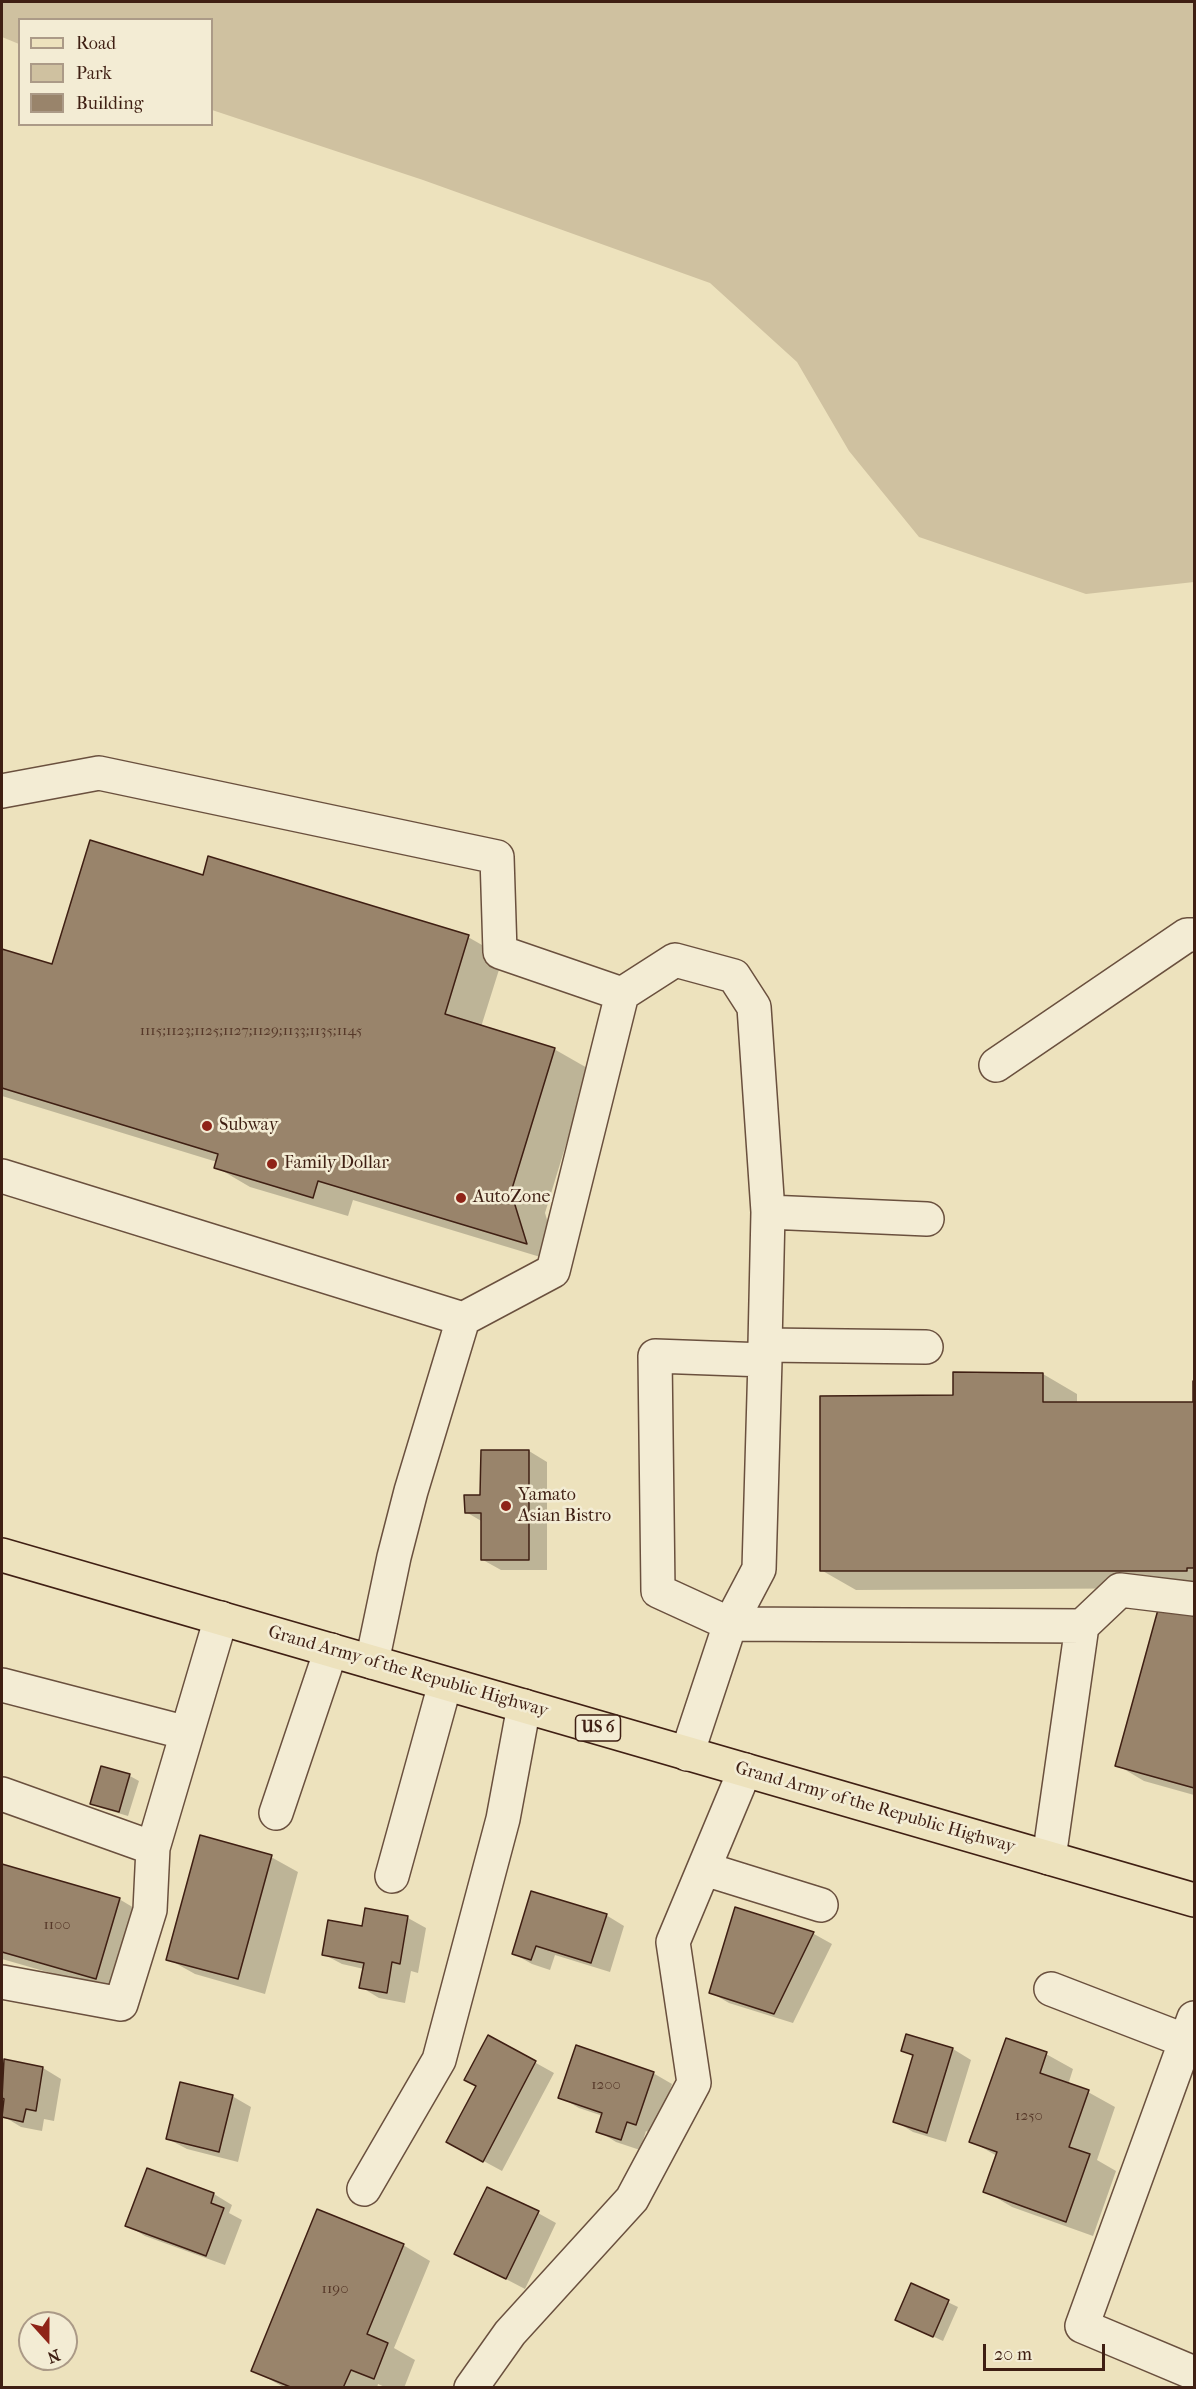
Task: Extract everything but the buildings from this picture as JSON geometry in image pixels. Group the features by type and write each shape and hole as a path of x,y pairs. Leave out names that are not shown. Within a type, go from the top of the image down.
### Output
{"main road":[{"name":"Grand Army of the Republic Highway","path":"2,1555 1194,1900"}],"lane":[{"path":"2,791 99,772 497,857 500,952 622,994"},
{"path":"996,1065 1186,935 1194,935"},
{"path":"372,1662 398,1541 464,1319 553,1271 622,994 675,960 734,976 754,1007 768,1212 759,1569 730,1624 687,1754"},
{"path":"2,1176 464,1319"},
{"path":"768,1212 927,1219"},
{"path":"926,1347 655,1356 658,1591 730,1624 1082,1626"},
{"path":"1048,1858 1082,1626 1120,1590 1194,1599"},
{"path":"2,1982 121,2004 150,1910 153,1848 220,1618"},
{"path":"276,1813 331,1650"},
{"path":"392,1876 445,1684"},
{"path":"2,1685 187,1733"},
{"path":"364,2189 439,2060 503,1819 524,1706"},
{"path":"471,2388 510,2333 632,2199 694,2083 673,1942 746,1770"},
{"path":"2,1794 153,1848"},
{"path":"705,1869 820,1905"},
{"path":"1051,1989 1190,2030 1082,2326 1194,2373"}],"green space":[{"path":"2,2 1194,2 1194,582 1086,594 919,537 849,451 797,362 710,283 423,180 213,110 213,18 18,18 18,44 2,37"}],"place":[{"name":"Subway","path":"207,1126"},
{"name":"Family Dollar","path":"272,1164"},
{"name":"AutoZone","path":"461,1198"},
{"name":"Yamato Asian Bistro","path":"506,1506"}]}
